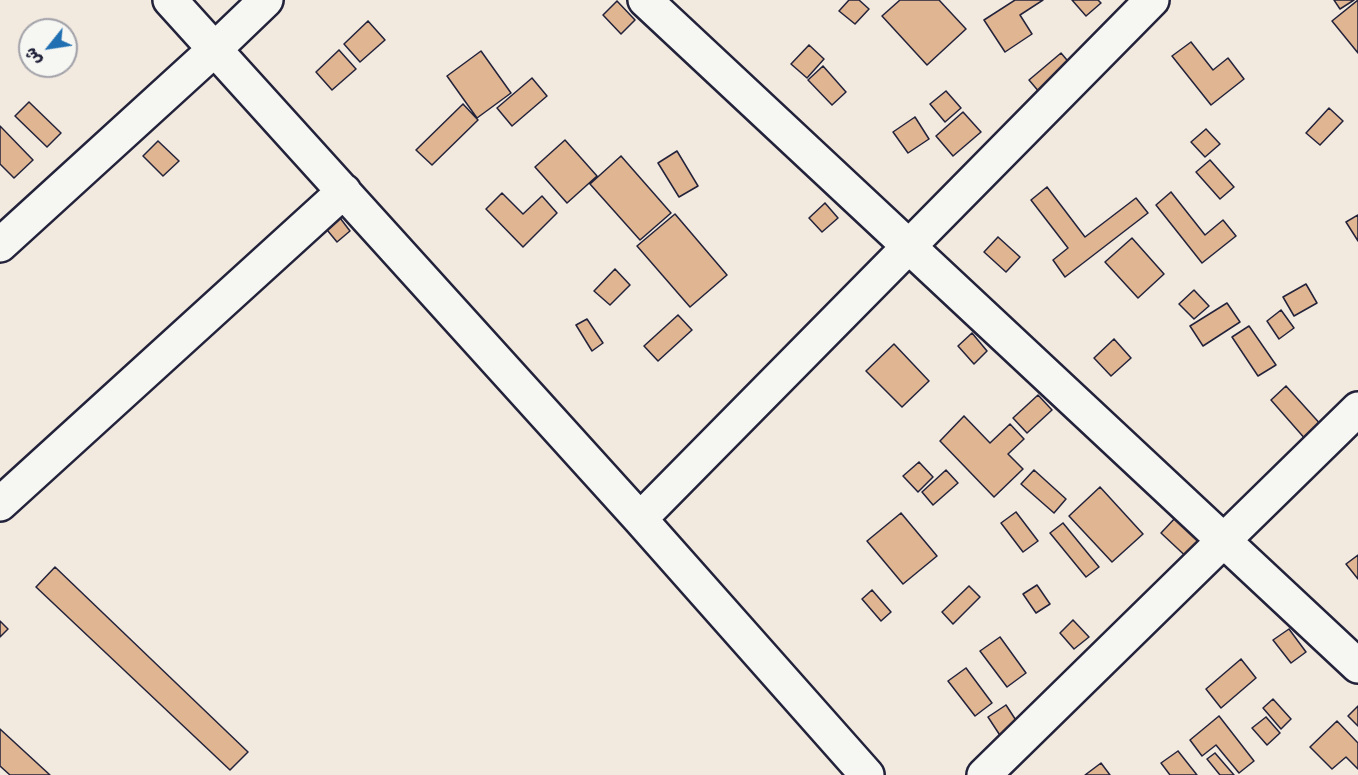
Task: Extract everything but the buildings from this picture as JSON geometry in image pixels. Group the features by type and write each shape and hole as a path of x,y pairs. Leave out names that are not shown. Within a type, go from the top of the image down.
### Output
{"street":[{"path":"170,0 640,519 867,775"},
{"path":"0,245 266,0"},
{"path":"645,0 1358,666"},
{"path":"640,519 1152,0"},
{"path":"0,504 344,191"},
{"path":"984,775 1358,409"}]}
